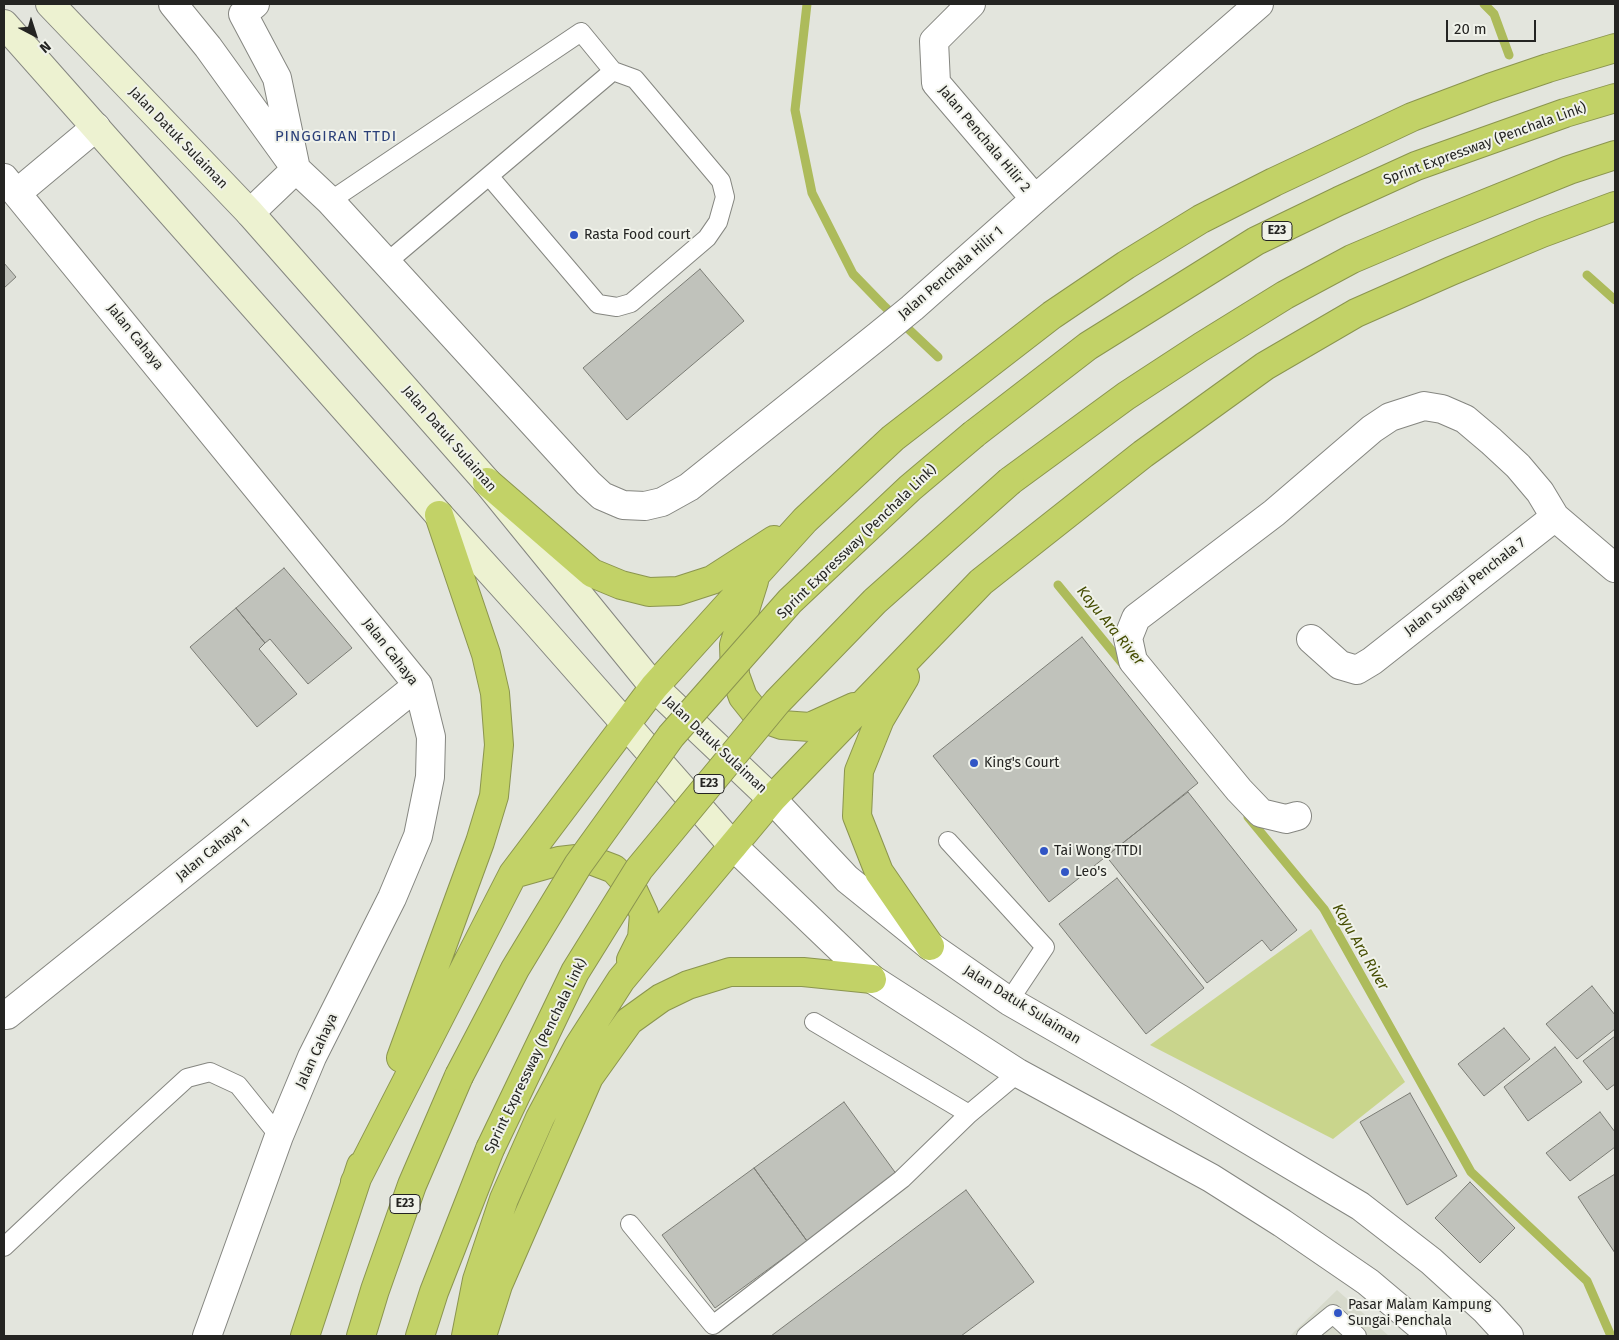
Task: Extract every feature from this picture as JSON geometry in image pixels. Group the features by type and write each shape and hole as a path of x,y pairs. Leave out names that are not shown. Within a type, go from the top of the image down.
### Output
{"highway":[{"path":"355,1182 513,874 654,687 805,520 892,438 1052,315 1126,265 1201,219 1274,182 1412,117 1489,88 1615,48"},
{"name":"Sprint Expressway (Penchala Link)","path":"361,1336 412,1185 459,1076 515,969 578,866 671,736 790,601 910,488 974,434 1088,346 1256,241 1416,166 1565,113 1615,98"},
{"name":"Sprint Expressway (Penchala Link)","path":"420,1336 434,1292 490,1150 575,972 639,868 777,702 875,601 1010,481 1126,396 1285,295 1352,260 1425,228 1569,170 1615,155"},
{"path":"621,980 772,799 933,631 989,576 1143,454 1266,366 1356,313 1542,233 1615,206"},
{"path":"487,482 592,573 621,585 649,592 678,591 712,580 805,520"},
{"path":"305,1336 355,1182 456,911 494,796 499,745 495,693 486,654 438,515"},
{"path":"757,572 734,645 735,675 743,697 760,717 782,725 810,727 867,702"},
{"path":"930,946 879,872 857,816 859,771 880,719 933,631"},
{"path":"466,1336 477,1280 504,1199 540,1118 578,1047 621,980 642,938 644,914 633,890 614,869 585,858 560,861 513,874"},
{"path":"482,1336 498,1284 589,1077 629,1021 661,998 688,985 730,972 802,972 872,980"}],"main road":[{"name":"Jalan Datuk Sulaiman","path":"50,4 250,213 487,482 654,687 772,799"},
{"path":"4,24 438,515 540,626 733,846"}],"street":[{"path":"173,4 208,47 296,169 330,202 386,263"},
{"name":"Jalan Penchala Hilir 2","path":"971,4 934,41 936,83 1035,199"},
{"name":"Jalan Penchala Hilir 1","path":"386,263 602,496 623,506 645,506 662,502 689,487 912,308 1259,4"},
{"path":"244,7 277,78 296,169"},
{"name":"Jalan Cahaya","path":"96,127 10,186 418,685 431,737 430,777 418,836 392,898 312,1057 279,1136 207,1336"},
{"path":"250,213 296,169"},
{"path":"1297,816 1286,819 1261,813 1239,790 1133,661 1128,638 1136,618 1274,513 1372,429 1390,417 1424,406 1442,409 1465,419 1518,466 1540,492 1555,517 1615,568"},
{"name":"Jalan Sungai Penchala 7","path":"1311,639 1340,665 1357,670 1372,661 1555,517"},
{"name":"Jalan Cahaya 1","path":"8,1015 418,685"},
{"name":"Jalan Datuk Sulaiman","path":"772,799 847,879 930,946 1009,1001 1360,1206 1431,1261 1486,1311 1508,1336"},
{"path":"733,846 872,980 1018,1073 1211,1178 1274,1218 1368,1282 1432,1336"}],"lane":[{"path":"330,202 581,32 613,70 635,79 721,182 725,197 718,222 707,238 632,303 616,307 598,304 488,176"},
{"path":"386,263 613,70"},
{"path":"948,841 1045,947 1009,1001"},
{"path":"814,1022 969,1114"},
{"path":"4,1248 187,1078 210,1072 238,1085 279,1136"},
{"path":"630,1224 713,1325 902,1180 969,1114 1018,1073"},
{"path":"1306,1336 1332,1314 1357,1336"}],"shaded area":[{"name":"Pasar Malam Kampung Sungai Penchala","path":"1337,1290 1389,1336 1290,1336"}],"green space":[{"path":"1311,929 1405,1082 1333,1139 1150,1045"}],"building":[{"path":"4,263 16,277 4,288"},
{"path":"700,269 744,321 627,420 583,368"},
{"path":"284,568 352,648 308,684 270,639 265,643 236,608"},
{"path":"236,608 265,643 259,649 297,694 257,727 190,647"},
{"path":"1082,637 1198,783 1049,902 933,756"},
{"path":"1188,792 1297,930 1271,951 1262,940 1207,983 1106,856"},
{"path":"1117,878 1204,988 1146,1034 1059,924"},
{"path":"1592,986 1615,1015 1615,1029 1577,1059 1546,1024"},
{"path":"1504,1028 1530,1059 1484,1096 1458,1064"},
{"path":"1615,1036 1615,1084 1607,1090 1583,1061"},
{"path":"1555,1047 1582,1082 1528,1121 1504,1087"},
{"path":"1410,1093 1457,1176 1407,1205 1360,1122"},
{"path":"844,1102 897,1175 807,1241 754,1168"},
{"path":"1600,1112 1615,1132 1615,1147 1570,1181 1546,1153"},
{"path":"754,1168 807,1241 715,1308 662,1235"},
{"path":"1615,1174 1615,1253 1578,1197"},
{"path":"1470,1182 1515,1228 1480,1263 1435,1218"},
{"path":"966,1190 1034,1282 961,1336 771,1336"}],"waterway":[{"name":"Kayu Ara River","path":"807,4 795,110 812,193 853,274 938,357"},
{"path":"1484,4 1494,14 1509,55"},
{"path":"1587,275 1615,300"},
{"name":"Kayu Ara River","path":"1058,585 1126,668"},
{"name":"Kayu Ara River","path":"1248,817 1324,909 1471,1172 1587,1281 1611,1336"}],"place":[{"name":"Rasta Food court","path":"574,235"},
{"name":"King's Court","path":"974,763"},
{"name":"Tai Wong TTDI","path":"1044,851"},
{"name":"Leo's","path":"1065,872"},
{"name":"Pasar Malam Kampung Sungai Penchala","path":"1338,1313"}],"district":[{"name":"PINGGIRAN TTDI","path":"336,137"}]}
